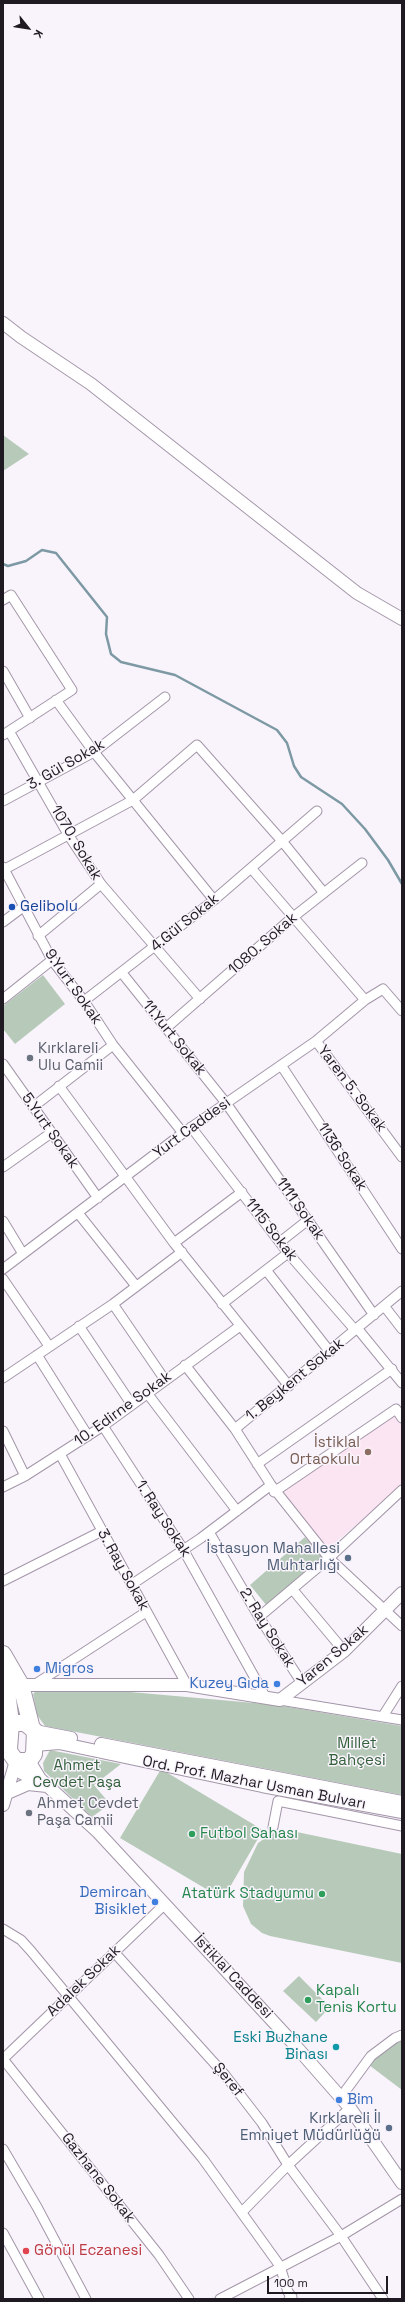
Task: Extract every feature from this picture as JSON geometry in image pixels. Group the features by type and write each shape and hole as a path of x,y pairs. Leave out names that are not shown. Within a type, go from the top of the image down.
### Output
{"highway":[{"path":"3,1654 27,1685 34,1735 34,1754 12,1762 3,1679"},
{"path":"8,1721 25,1724 34,1735"}],"street":[{"path":"3,323 20,337 91,384 357,593 402,619"},
{"path":"3,600 11,595 72,690 6,733"},
{"path":"3,671 30,718"},
{"name":"3. Gül Sokak","path":"3,801 94,752 165,697"},
{"path":"56,700 94,752 214,900"},
{"name":"1070. Sokak","path":"6,733 39,781 70,836 101,884 156,946 200,999"},
{"path":"4,868 70,836 133,800 197,745 282,841 324,893"},
{"name":"4.Gül Sokak","path":"84,1001 122,973 214,900 317,811"},
{"name":"1080. Sokak","path":"166,1028 292,918 362,863"},
{"name":"9.Yurt Sokak","path":"4,868 38,936 52,960 84,1001 113,1045 183,1133"},
{"path":"251,868 292,918 365,1000"},
{"path":"38,936 101,884"},
{"path":"3,922 23,907"},
{"path":"3,999 52,960"},
{"name":"11.Yurt Sokak","path":"122,973 226,1103"},
{"name":"Yurt Caddesi","path":"3,1268 191,1127 316,1041 365,1000 382,989 402,1011"},
{"name":"Yaren 5. Sokak","path":"316,1041 401,1153"},
{"path":"33,1107 113,1045"},
{"name":"5.Yurt Sokak","path":"3,1064 98,1198"},
{"name":"1136 Sokak","path":"281,1065 402,1249"},
{"path":"59,1086 174,1243 289,1386"},
{"name":"1111 Sokak","path":"226,1103 374,1315"},
{"name":"1115 Sokak","path":"191,1127 288,1253 392,1369 402,1383"},
{"path":"3,1167 51,1133"},
{"path":"174,1243 242,1192"},
{"path":"78,1213 136,1286"},
{"path":"280,1242 308,1220"},
{"path":"3,1221 23,1254"},
{"path":"3,1378 113,1304 182,1252"},
{"path":"222,1304 288,1253"},
{"path":"266,1270 330,1352"},
{"path":"3,1279 49,1346"},
{"name":"1. Beykent Sokak","path":"235,1429 289,1386 402,1291"},
{"path":"113,1304 165,1380"},
{"path":"385,1306 402,1329"},
{"path":"79,1326 132,1405"},
{"name":"10. Edirne Sokak","path":"3,1487 25,1476 103,1426 240,1326"},
{"path":"37,1355 88,1436"},
{"path":"185,1365 235,1429 274,1490 329,1558 402,1626"},
{"path":"257,1464 392,1369"},
{"path":"147,1393 237,1511"},
{"path":"131,1585 237,1511 274,1490 396,1409 402,1418"},
{"name":"1. Ray Sokak","path":"103,1426 184,1549 266,1698"},
{"path":"3,1431 7,1451 25,1476"},
{"name":"3. Ray Sokak","path":"60,1454 187,1685"},
{"path":"258,1617 293,1590 402,1490"},
{"path":"3,1581 102,1531"},
{"name":"2. Ray Sokak","path":"209,1532 258,1617 302,1683"},
{"path":"293,1590 344,1651"},
{"name":"Yaren Sokak","path":"280,1700 344,1651 402,1593"},
{"path":"27,1685 146,1612"},
{"path":"27,1685 187,1685 402,1720"},
{"path":"383,1716 402,1686"},
{"name":"Ord. Prof. Mazhar Usman Bulvarı","path":"34,1735 402,1802"},
{"name":"Ord. Prof. Mazhar Usman Bulvarı","path":"34,1735 59,1743 262,1786 402,1812"},
{"path":"12,1762 47,1786"},
{"path":"12,1762 47,1786"},
{"path":"4,1800 12,1762"},
{"path":"4,1800 28,1784 47,1786"},
{"name":"İstiklal Caddesi","path":"47,1786 97,1831 341,2097 402,2183"},
{"path":"273,1827 278,1801 402,1826"},
{"name":"Adalek Sokak","path":"3,2059 165,1904"},
{"path":"3,1929 21,1940 31,1951 203,2159 280,2266 291,2298"},
{"name":"Şeref","path":"114,1952 225,2075 262,2123 288,2165 341,2236 383,2299"},
{"path":"341,2097 371,2056 395,2038 402,2035"},
{"name":"Gazhane Sokak","path":"3,2059 159,2255 189,2299"},
{"path":"242,2212 288,2165 350,2108"},
{"path":"3,2149 37,2207 86,2299"},
{"path":"220,2299 280,2266 341,2236 402,2199"},
{"path":"3,2234 38,2299"}],"shaded area":[{"name":"İstiklal Ortaokulu","path":"396,1409 402,1418 402,1486 324,1552 276,1492"}],"green space":[{"path":"3,435 29,454 3,471"},
{"path":"43,975 65,1004 15,1044 3,1029 3,1006"},
{"path":"305,1537 323,1558 267,1606 250,1585"},
{"name":"Millet Bahçesi","path":"36,1691 119,1691 277,1705 402,1726 402,1795 45,1726 37,1715 33,1694"},
{"name":"Ahmet Cevdet Paşa","path":"50,1750 121,1764 94,1785 110,1804 92,1817 44,1771 43,1763"},
{"name":"Futbol Sahası","path":"161,1769 263,1830 223,1899 120,1838"},
{"name":"Atatürk Stadyumu","path":"282,1831 292,1831 402,1854 402,1963 270,1936 262,1933 251,1924 243,1906 244,1872 258,1843 271,1834"},
{"name":"Kapalı Tenis Kortu","path":"299,1976 330,2007 316,2022 283,1991"},
{"path":"402,2038 402,2090 369,2065 378,2054"}],"waterway":[{"path":"3,564 8,566 26,561 42,550 56,553 107,617 106,634 111,654 121,662 175,675 277,730 287,743 294,766 301,777 342,804 365,829 388,860 402,884"}],"place":[{"name":"Gelibolu","path":"12,907"},
{"name":"Kırklareli Ulu Camii","path":"30,1058"},
{"name":"İstiklal Ortaokulu","path":"368,1452"},
{"name":"İstasyon Mahallesi Muhtarlığı","path":"348,1558"},
{"name":"Migros","path":"37,1669"},
{"name":"Kuzey Gıda","path":"277,1684"},
{"name":"Ahmet Cevdet Paşa Camii","path":"29,1813"},
{"name":"Futbol Sahası","path":"192,1834"},
{"name":"Atatürk Stadyumu","path":"322,1894"},
{"name":"Demircan Bisiklet","path":"155,1902"},
{"name":"Kapalı Tenis Kortu","path":"308,2000"},
{"name":"Eski Buzhane Binası","path":"336,2047"},
{"name":"Bim","path":"339,2100"},
{"name":"Kırklareli İl Emniyet Müdürlüğü","path":"389,2128"},
{"name":"Gönül Eczanesi","path":"26,2251"}]}
